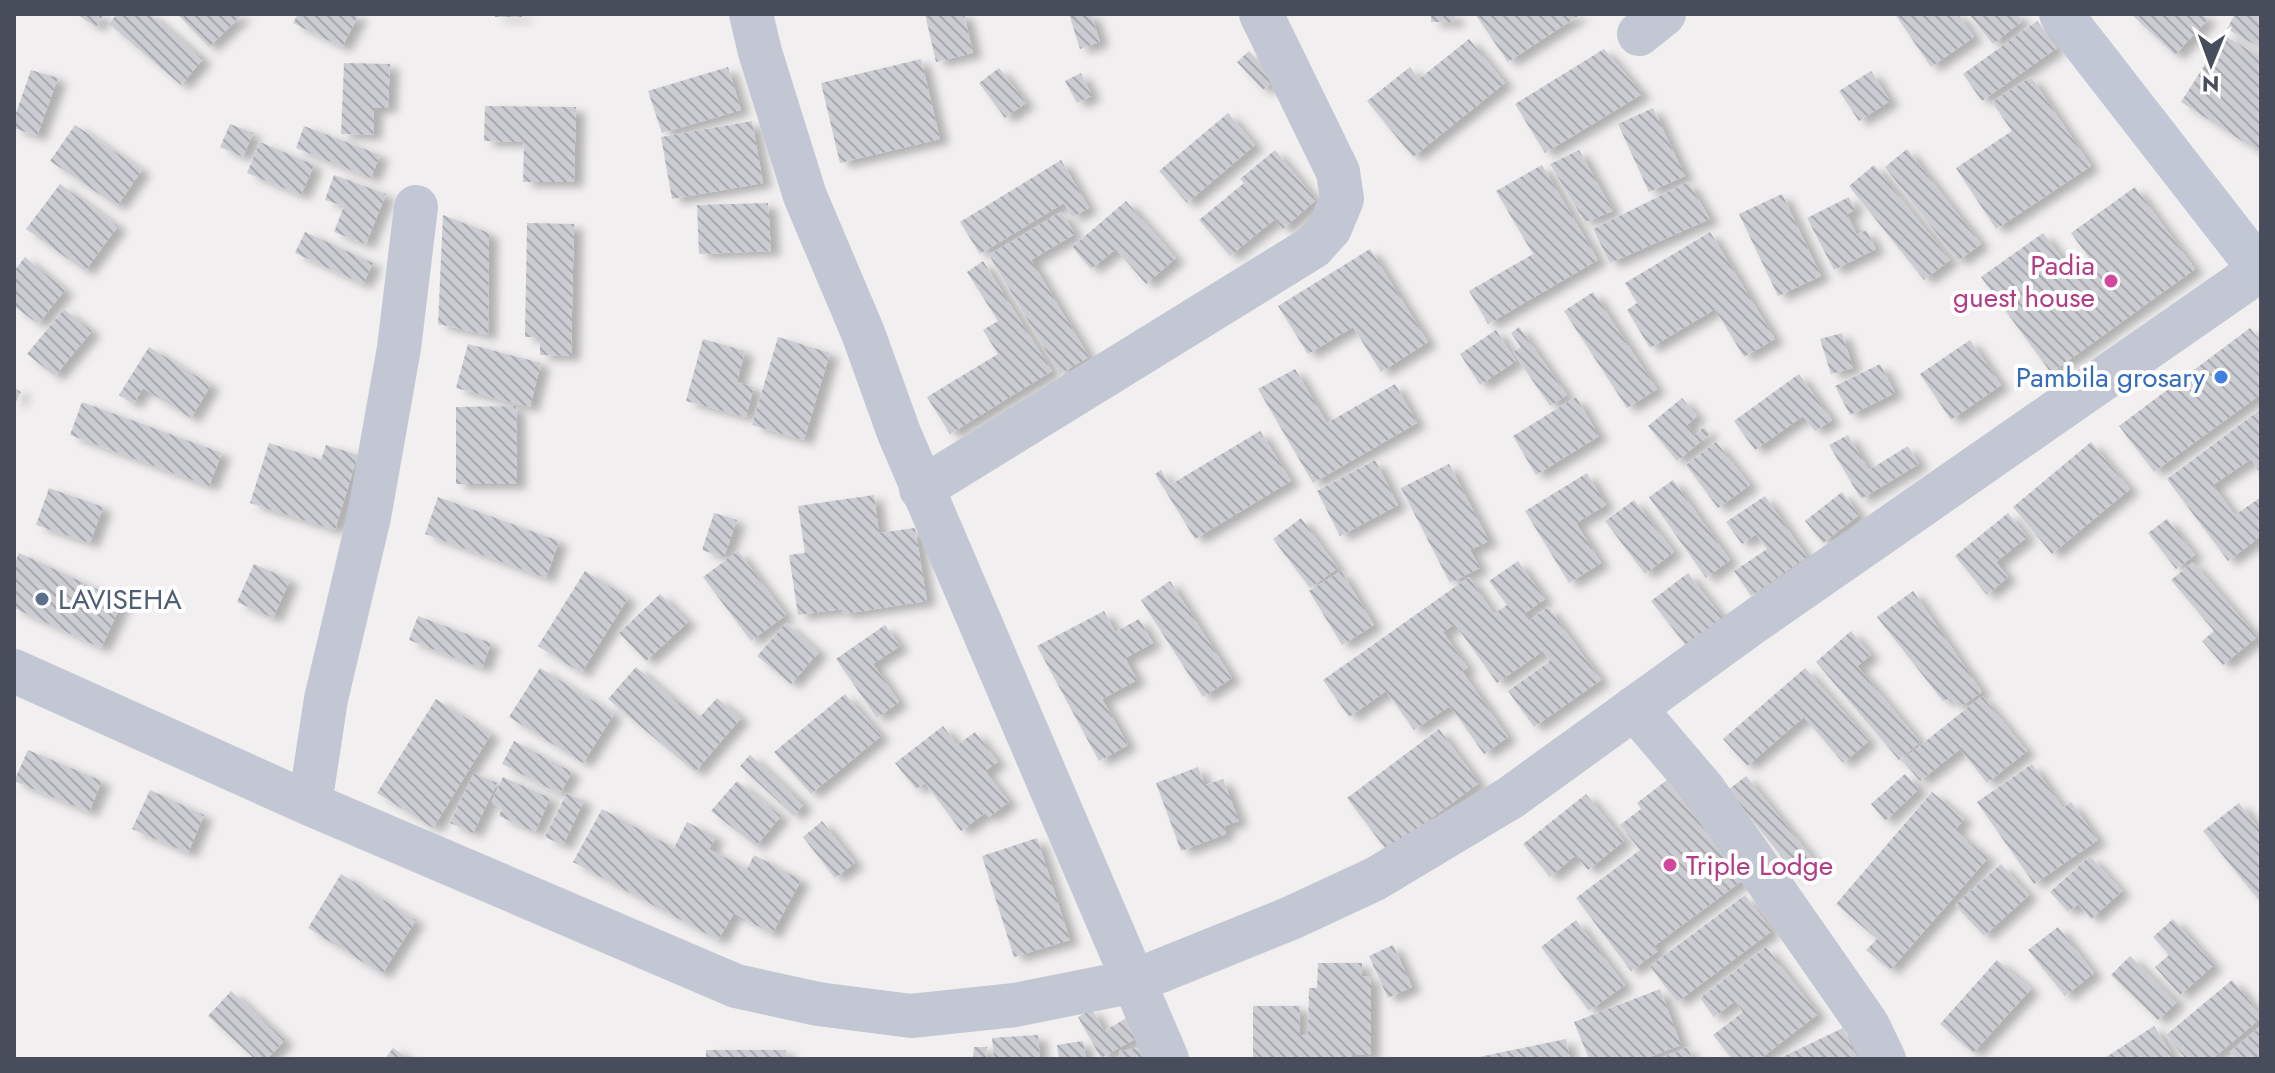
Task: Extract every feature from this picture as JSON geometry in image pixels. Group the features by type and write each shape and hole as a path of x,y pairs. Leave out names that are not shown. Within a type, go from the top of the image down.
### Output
{"street":[{"path":"751,14 805,196 863,333 921,489 1167,1059"},
{"path":"921,489 1313,247 1330,228 1342,199 1338,172 1261,14"},
{"path":"14,671 310,804 736,986 818,1004 911,1016 1015,1005 1135,981 1291,918 1375,879 1510,798 1755,621 2261,270 2061,14"},
{"path":"310,804 326,699 369,517 399,348 416,207"},
{"path":"1634,708 1704,790 1867,1024 1884,1059"}],"building":[{"path":"76,14 104,14 96,27"},
{"path":"117,14 150,14 203,59 181,85 109,24"},
{"path":"177,14 243,14 209,47"},
{"path":"298,14 359,14 342,47 293,23"},
{"path":"495,14 522,14 522,17 495,17"},
{"path":"925,14 964,14 973,53 936,62"},
{"path":"1069,14 1091,14 1100,42 1080,49"},
{"path":"1431,14 1455,14 1455,22 1431,22"},
{"path":"1475,14 1581,14 1508,62"},
{"path":"1895,14 1958,14 1974,37 1931,67"},
{"path":"1969,14 2017,14 2022,21 1993,44"},
{"path":"2131,14 2202,14 2208,19 2175,55"},
{"path":"2235,14 2261,15 2261,48 2227,29"},
{"path":"2037,21 2057,48 1982,101 1963,74"},
{"path":"2224,35 2261,58 2261,153 2181,102"},
{"path":"1469,39 1505,83 1413,157 1367,101 1410,67 1419,79"},
{"path":"1604,49 1642,94 1545,153 1515,104"},
{"path":"1249,51 1275,80 1263,90 1237,62"},
{"path":"921,59 940,139 840,163 821,83"},
{"path":"344,63 390,64 388,108 374,108 373,135 341,134"},
{"path":"728,67 741,110 662,133 648,91"},
{"path":"999,68 1026,103 1005,118 979,83"},
{"path":"31,70 58,78 37,136 14,128 14,119"},
{"path":"1871,71 1890,101 1859,121 1839,91"},
{"path":"1081,73 1092,96 1077,103 1065,81"},
{"path":"2031,77 2091,166 1996,229 1956,168 2012,131 1992,102"},
{"path":"485,106 576,107 574,182 523,182 524,142 484,141"},
{"path":"1653,108 1685,176 1649,192 1618,124"},
{"path":"1228,113 1255,145 1187,203 1159,171"},
{"path":"752,121 763,183 672,199 661,137"},
{"path":"230,124 253,133 243,157 220,147"},
{"path":"75,125 142,170 117,206 50,161"},
{"path":"304,126 380,155 371,178 296,148"},
{"path":"260,142 314,165 301,195 247,173"},
{"path":"1907,149 1981,244 1958,261 1885,167"},
{"path":"1275,150 1316,200 1283,229 1275,219 1230,256 1199,220 1244,183 1240,179"},
{"path":"1579,150 1613,211 1585,222 1550,164"},
{"path":"1061,160 1089,208 1072,217 1064,203 980,254 960,222"},
{"path":"1542,165 1598,260 1488,324 1469,291 1533,254 1496,191"},
{"path":"1874,165 1950,260 1924,280 1849,186"},
{"path":"334,175 386,194 366,244 334,232 344,206 325,200"},
{"path":"1688,182 1710,219 1610,263 1593,229"},
{"path":"60,184 118,226 85,271 26,229"},
{"path":"2135,187 2195,269 2051,373 1981,277 2043,233 2072,272 2090,259 2071,233"},
{"path":"1782,194 1821,276 1778,296 1739,214"},
{"path":"1849,197 1855,210 1847,214 1857,235 1866,230 1876,249 1834,270 1807,218"},
{"path":"1126,201 1176,258 1146,284 1116,249 1091,269 1072,247"},
{"path":"768,203 771,251 699,254 697,205"},
{"path":"1061,212 1075,234 1031,260 1089,357 1060,374 989,255"},
{"path":"443,215 489,233 488,335 438,324"},
{"path":"527,223 574,224 571,356 540,355 540,337 525,337"},
{"path":"305,232 373,263 363,284 295,253"},
{"path":"1710,232 1775,339 1744,357 1715,309 1650,348 1627,310 1637,303 1625,283"},
{"path":"1370,249 1428,342 1381,372 1353,327 1308,354 1278,306"},
{"path":"25,257 65,290 38,324 14,306 14,271"},
{"path":"983,261 1052,371 950,434 927,397 998,354 983,330 998,321 967,272"},
{"path":"1593,292 1657,389 1627,408 1564,311"},
{"path":"64,309 92,331 55,376 27,354"},
{"path":"1519,327 1567,395 1550,406 1513,352 1521,347 1511,333"},
{"path":"2250,328 2261,342 2261,394 2154,472 2119,426"},
{"path":"1496,330 1516,361 1480,385 1460,354"},
{"path":"1842,333 1853,368 1831,374 1820,339"},
{"path":"778,337 830,353 804,440 752,425"},
{"path":"703,339 745,351 737,382 754,387 746,417 686,401"},
{"path":"1970,340 2001,385 1951,420 1920,374"},
{"path":"468,344 541,363 530,407 456,388"},
{"path":"149,347 211,385 191,418 143,388 133,404 119,395"},
{"path":"1880,364 1895,393 1850,415 1835,386"},
{"path":"1295,369 1327,423 1395,384 1417,423 1313,483 1258,389"},
{"path":"1799,374 1832,420 1815,431 1803,416 1755,450 1734,421"},
{"path":"14,388 21,392 14,405"},
{"path":"1576,397 1599,436 1536,475 1513,436"},
{"path":"1682,398 1697,416 1687,425 1695,435 1704,427 1710,434 1677,461 1648,426"},
{"path":"82,402 222,453 209,486 70,435"},
{"path":"516,406 517,484 456,484 456,407"},
{"path":"2261,409 2261,474 2251,459 2213,485 2235,515 2261,497 2261,536 2228,561 2167,479"},
{"path":"1260,431 1291,481 1195,539 1155,474 1161,470 1170,485"},
{"path":"1848,435 1869,470 1908,446 1919,464 1861,499 1829,445"},
{"path":"1716,442 1750,485 1718,508 1686,465"},
{"path":"2091,442 2130,489 2052,554 2013,507"},
{"path":"269,443 321,460 326,445 358,455 335,530 250,503"},
{"path":"1375,460 1398,505 1340,536 1317,491"},
{"path":"1449,464 1489,541 1470,550 1480,568 1450,583 1401,488"},
{"path":"1587,473 1606,505 1576,523 1601,563 1569,583 1525,511"},
{"path":"1673,480 1730,560 1706,578 1649,497"},
{"path":"49,488 103,507 90,543 36,525"},
{"path":"1842,492 1859,515 1823,543 1805,521"},
{"path":"874,495 879,533 915,528 927,601 843,614 842,609 798,615 789,555 805,553 798,506"},
{"path":"1765,496 1807,557 1751,596 1734,571 1767,549 1756,534 1742,544 1726,522"},
{"path":"438,497 559,541 546,578 425,534"},
{"path":"1634,500 1674,552 1645,574 1605,521"},
{"path":"714,513 737,520 724,557 702,550"},
{"path":"2008,513 2027,537 1996,562 2008,577 1987,595 1955,556"},
{"path":"1301,518 1338,568 1310,588 1273,539"},
{"path":"2167,519 2195,555 2176,569 2148,533"},
{"path":"738,551 786,615 751,641 703,577"},
{"path":"19,553 123,601 101,648 14,608 14,565"},
{"path":"1518,561 1545,599 1524,614 1529,621 1548,607 1601,680 1534,727 1508,691 1550,661 1543,651 1497,683 1455,624 1443,632 1468,668 1462,671 1508,737 1484,754 1450,706 1414,730 1386,691 1349,717 1323,680 1469,577 1494,614 1507,605 1489,581"},
{"path":"2193,562 2257,637 2223,665 2202,641 2214,631 2171,580"},
{"path":"254,564 290,580 273,618 237,602"},
{"path":"585,571 628,598 581,673 538,646"},
{"path":"1341,571 1374,625 1342,645 1309,591"},
{"path":"1688,573 1724,620 1688,648 1651,601"},
{"path":"1170,581 1232,678 1203,697 1141,600"},
{"path":"1913,591 1982,692 1960,707 1950,698 1943,701 1877,617"},
{"path":"660,594 688,622 646,661 619,633"},
{"path":"1104,611 1115,632 1139,619 1153,643 1125,658 1137,680 1102,699 1128,745 1099,761 1037,646"},
{"path":"418,616 491,643 482,668 409,640"},
{"path":"786,623 819,652 791,684 757,656"},
{"path":"885,625 900,646 873,664 899,702 877,718 836,659"},
{"path":"1851,631 1871,655 1857,666 1920,742 1899,760 1816,662"},
{"path":"636,667 698,719 717,698 741,718 695,772 608,699"},
{"path":"540,668 614,714 583,763 509,717"},
{"path":"1805,668 1869,741 1843,763 1804,717 1747,766 1723,739"},
{"path":"845,694 881,736 811,794 774,752"},
{"path":"1982,696 2027,751 1987,783 1960,749 1920,781 1902,760"},
{"path":"436,699 491,734 433,828 377,793"},
{"path":"943,726 957,745 975,732 998,762 985,771 1009,802 989,817 985,813 961,831 925,783 916,789 895,763"},
{"path":"1439,729 1479,783 1387,851 1347,798"},
{"path":"514,741 572,772 560,794 502,764"},
{"path":"28,750 102,781 89,812 14,781"},
{"path":"750,755 804,804 794,816 740,766"},
{"path":"2032,764 2063,808 2071,802 2098,840 2034,884 1977,802"},
{"path":"1198,767 1205,785 1223,779 1239,821 1224,826 1226,834 1181,851 1156,783"},
{"path":"474,773 497,783 473,833 450,823"},
{"path":"1905,774 1919,789 1885,821 1871,804"},
{"path":"1746,776 1815,861 1797,876 1728,790"},
{"path":"503,777 550,798 535,832 499,816 502,808 491,803"},
{"path":"1667,780 1743,880 1654,946 1658,951 1631,971 1576,898 1640,850 1620,825 1641,809 1637,803"},
{"path":"737,781 781,816 756,846 711,811"},
{"path":"150,790 204,815 188,853 132,829"},
{"path":"1932,792 1964,819 1955,830 1988,858 1890,970 1866,950 1877,939 1836,904"},
{"path":"567,793 584,801 563,845 545,837"},
{"path":"1586,794 1624,841 1588,870 1576,855 1550,877 1523,844"},
{"path":"2239,803 2261,831 2261,903 2203,831"},
{"path":"602,809 674,848 687,822 716,837 709,849 747,869 754,855 801,880 772,934 734,913 718,940 573,862"},
{"path":"822,821 855,863 835,878 803,837"},
{"path":"1037,838 1070,940 1014,957 982,856"},
{"path":"2090,856 2122,891 2091,919 2078,904 2068,912 2050,892"},
{"path":"2001,864 2029,895 1984,936 1955,905"},
{"path":"341,874 416,920 382,974 308,928"},
{"path":"1745,895 1772,931 1677,1002 1650,966"},
{"path":"2173,919 2214,965 2180,995 2155,967 2169,955 2153,937"},
{"path":"1576,920 1625,985 1589,1011 1541,947"},
{"path":"2058,927 2094,973 2065,996 2028,950"},
{"path":"1393,945 1412,987 1388,998 1369,956"},
{"path":"1766,947 1818,1014 1760,1059 1732,1059 1713,1035 1743,1012 1735,1001 1714,1017 1700,998"},
{"path":"2130,956 2177,1002 2158,1020 2111,975"},
{"path":"1997,960 2031,989 1973,1053 1940,1024"},
{"path":"1318,963 1362,963 1362,977 1371,976 1371,1055 1351,1055 1352,1059 1253,1059 1253,1006 1300,1006 1299,1035 1308,1035 1309,988 1317,988"},
{"path":"2232,980 2261,1018 2212,1059 2186,1059 2166,1035"},
{"path":"1660,989 1681,1045 1644,1059 1589,1059 1574,1022"},
{"path":"231,991 285,1040 267,1059 255,1059 208,1016"},
{"path":"1092,1009 1104,1031 1132,1015 1144,1034 1101,1058 1078,1017"},
{"path":"2154,1026 2175,1059 2103,1059"},
{"path":"2261,1026 2261,1059 2236,1059 2230,1052"},
{"path":"1843,1028 1858,1059 1778,1059"},
{"path":"1038,1035 1040,1059 994,1059 992,1038"},
{"path":"1566,1039 1570,1059 1474,1059 1474,1058"},
{"path":"1083,1041 1086,1059 1059,1059 1057,1045"},
{"path":"974,1047 987,1047 986,1059 973,1059"},
{"path":"1151,1047 1153,1059 1120,1059 1119,1051"},
{"path":"1688,1047 1692,1059 1658,1059"},
{"path":"393,1048 409,1059 385,1059"},
{"path":"706,1050 786,1050 786,1059 706,1059"}],"place":[{"name":"Padia guest house","path":"2111,281"},
{"name":"Pambila grosary","path":"2221,377"},
{"name":"LAVISEHA","path":"42,599"},
{"name":"Triple Lodge","path":"1670,865"}]}
